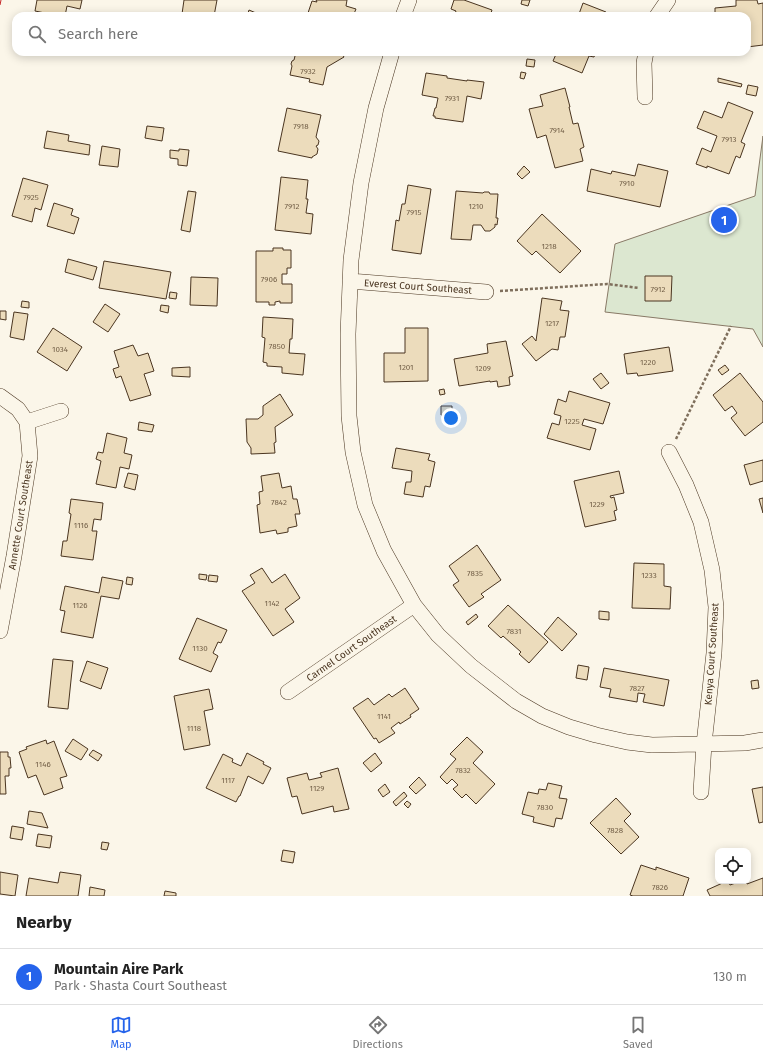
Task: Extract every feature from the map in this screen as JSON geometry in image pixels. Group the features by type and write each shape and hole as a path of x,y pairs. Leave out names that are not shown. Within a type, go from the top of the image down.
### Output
{"street":[{"path":"404,12 409,0"},
{"path":"660,12 668,0"},
{"path":"391,56 376,108 361,183 351,260 348,334 349,416 353,452 365,505 384,551 414,605 438,636 470,666 516,701 542,716 569,727 596,735 652,746 745,743 763,740"},
{"path":"645,56 644,63 645,97"},
{"name":"Everest Court Southeast","path":"350,281 486,292"},
{"path":"0,396 18,409 27,422 61,411"},
{"name":"Annette Court Southeast","path":"0,631 30,456 27,422"},
{"name":"Kenya Court Southeast","path":"669,452 686,485 701,522 712,570 716,607 714,653 704,744 701,792"},
{"name":"Carmel Court Southeast","path":"288,692 414,605"}],"path":[{"path":"486,292 607,284 639,288"},
{"path":"669,452 731,326"}],"green space":[{"path":"763,136 763,347 753,329 605,312 615,244 755,196"}],"building":[{"path":"37,0 82,0 80,9 67,6 66,12 35,11"},
{"path":"184,0 217,0 215,12 182,12"},
{"path":"316,0 347,0 346,6 356,9 355,12 308,12 312,1 317,2"},
{"path":"454,0 464,0 492,10 491,12 456,12 451,9"},
{"path":"522,0 530,0 528,6 521,4"},
{"path":"736,0 757,0 758,4 763,3 763,45 751,46 751,12 715,12 715,8 736,6"},
{"path":"583,3 606,12 580,12"},
{"path":"295,56 344,57 327,67 323,85 309,82 310,79 290,75 291,64"},
{"path":"555,56 589,56 582,73 553,61"},
{"path":"527,59 535,60 534,67 526,66"},
{"path":"521,72 526,73 524,79 520,78"},
{"path":"426,73 447,76 447,78 484,82 481,99 467,96 463,122 435,118 435,116 433,116 438,98 422,95"},
{"path":"718,78 742,84 741,87 718,82"},
{"path":"748,85 758,87 756,96 746,94"},
{"path":"565,88 573,124 578,123 584,147 580,149 583,161 555,168 546,135 537,138 529,109 543,106 540,95"},
{"path":"728,102 753,112 741,142 745,144 740,158 736,156 729,174 707,166 707,168 696,164 702,148 711,152 717,136 697,128 704,111 722,118"},
{"path":"287,108 321,115 316,137 319,141 318,145 316,146 318,149 317,154 312,158 278,151"},
{"path":"147,126 164,128 162,141 145,138"},
{"path":"47,131 69,135 68,141 90,145 89,155 44,148"},
{"path":"102,146 120,149 118,167 99,165"},
{"path":"179,149 189,150 187,166 178,165 178,159 170,158 170,150 179,151"},
{"path":"638,164 668,171 660,207 587,191 591,169 611,174 612,171 635,176"},
{"path":"524,166 530,172 522,179 517,174"},
{"path":"281,177 308,180 306,213 313,214 311,234 275,230"},
{"path":"23,178 48,185 41,210 35,208 32,222 12,216"},
{"path":"408,185 431,189 421,254 392,250 396,220 399,221 402,204 405,204"},
{"path":"188,191 196,192 190,232 181,230"},
{"path":"456,191 489,192 490,194 498,194 496,218 498,218 497,225 495,224 495,227 490,231 485,231 481,225 473,225 471,240 451,239"},
{"path":"54,203 73,209 71,215 79,218 74,234 47,226"},
{"path":"542,214 581,251 560,273 536,251 532,255 517,241"},
{"path":"273,248 291,250 291,268 287,268 287,274 282,274 282,284 292,284 292,303 280,303 280,301 275,302 275,305 269,305 269,302 256,302 256,251 273,251"},
{"path":"68,259 97,267 93,280 65,272"},
{"path":"104,261 171,272 166,299 99,288"},
{"path":"645,276 672,276 671,301 645,301"},
{"path":"191,277 218,278 217,306 190,305"},
{"path":"170,292 177,293 176,299 169,298"},
{"path":"542,298 562,301 560,310 569,311 565,337 560,337 558,350 552,349 536,361 522,344 532,336 536,341"},
{"path":"22,301 29,302 29,308 21,307"},
{"path":"105,304 120,314 108,332 93,322"},
{"path":"161,305 169,306 168,313 160,311"},
{"path":"0,311 6,311 6,320 0,319"},
{"path":"14,312 28,314 24,340 10,337"},
{"path":"263,317 293,319 292,339 290,339 289,353 305,354 303,375 282,373 282,367 267,366 267,363 263,362 265,338 262,337"},
{"path":"53,328 82,347 67,371 37,352"},
{"path":"405,328 428,328 428,381 384,382 384,353 405,353"},
{"path":"506,341 513,376 509,377 510,385 498,387 497,381 490,381 459,386 454,359 488,353 487,344"},
{"path":"133,345 138,356 148,353 154,371 144,374 151,395 130,401 121,376 116,378 113,369 119,367 114,351"},
{"path":"669,347 673,371 638,376 637,373 627,374 624,354"},
{"path":"725,365 729,370 722,375 718,370"},
{"path":"190,367 190,377 172,376 172,368"},
{"path":"601,373 609,383 601,389 593,379"},
{"path":"740,373 763,402 763,422 745,436 731,418 737,413 732,406 725,411 713,395"},
{"path":"444,389 445,394 440,395 439,390"},
{"path":"569,391 610,403 603,424 584,419 582,425 596,429 590,450 547,438 552,423 559,425 561,416 554,414 558,399 566,402"},
{"path":"280,394 293,415 275,427 275,453 251,454 251,448 247,442 246,419 258,419 263,415 263,406"},
{"path":"441,406 452,406 452,415 441,415"},
{"path":"139,422 154,425 152,432 138,430"},
{"path":"107,433 127,438 124,453 132,455 129,469 120,467 116,488 96,484 101,461 96,459 98,452 103,453"},
{"path":"396,448 430,454 428,460 435,462 430,487 425,486 423,497 404,494 406,482 411,482 412,471 392,468"},
{"path":"763,460 763,481 750,485 744,465"},
{"path":"619,471 624,493 610,496 611,498 614,497 617,510 614,511 616,520 585,527 574,481"},
{"path":"128,473 138,475 135,490 124,487"},
{"path":"279,473 282,488 291,486 293,499 297,499 300,514 295,514 297,526 288,528 288,532 277,534 276,530 260,533 257,505 260,504 259,492 263,491 261,476"},
{"path":"763,498 763,513 759,499"},
{"path":"71,499 103,503 101,520 94,519 92,531 97,531 93,560 61,556 63,541 67,541 71,514 69,513"},
{"path":"477,545 501,580 481,594 484,597 469,607 453,585 459,581 449,566"},
{"path":"634,563 664,564 664,586 671,587 670,609 632,608"},
{"path":"262,568 272,583 285,574 300,598 285,609 294,622 273,636 242,591 255,583 250,575"},
{"path":"199,574 207,575 206,580 199,579"},
{"path":"209,575 218,576 217,582 208,581"},
{"path":"102,577 123,581 119,599 101,596 93,638 61,632 65,611 60,610 65,586 99,593"},
{"path":"127,577 133,578 132,585 126,584"},
{"path":"508,605 548,642 529,663 519,654 521,652 503,636 501,638 488,626"},
{"path":"599,611 609,612 609,620 599,619"},
{"path":"476,614 478,617 468,625 466,622"},
{"path":"558,617 577,634 562,651 544,634"},
{"path":"197,618 227,630 221,643 218,642 213,653 218,656 211,672 179,659"},
{"path":"53,659 73,661 68,709 48,707"},
{"path":"87,661 108,668 101,689 80,681"},
{"path":"578,665 589,667 587,680 576,678"},
{"path":"604,668 669,680 664,706 643,702 645,694 638,693 637,702 609,697 611,689 600,687"},
{"path":"758,680 759,688 752,689 751,681"},
{"path":"405,688 419,709 410,715 411,717 400,724 399,722 391,728 395,733 379,743 376,738 374,739 353,708 368,698 374,705 389,694 392,697"},
{"path":"209,689 213,709 204,711 210,745 184,750 174,696"},
{"path":"467,737 483,752 473,763 495,784 476,804 466,794 462,798 453,789 458,785 452,779 447,784 440,777 456,759 450,754"},
{"path":"73,739 88,749 81,760 65,751"},
{"path":"46,740 47,744 54,741 67,776 60,778 63,788 44,795 36,775 28,778 19,752 27,749 26,747"},
{"path":"93,750 102,755 98,761 89,755"},
{"path":"0,752 8,752 8,757 10,757 11,768 9,768 9,776 5,776 6,794 0,794"},
{"path":"247,753 264,762 263,764 271,768 263,784 248,776 236,802 206,788 223,754 233,759 232,762 241,766"},
{"path":"375,753 382,763 371,772 363,763"},
{"path":"338,768 349,809 334,812 333,806 302,814 297,796 292,797 287,778 307,773 309,780 322,777 320,773"},
{"path":"419,777 426,785 416,794 409,787"},
{"path":"548,783 562,786 559,798 567,799 562,819 556,818 554,827 533,822 534,817 522,814 528,792 538,794 539,789 546,790"},
{"path":"385,784 390,792 383,797 378,790"},
{"path":"763,787 763,822 759,823 752,789"},
{"path":"404,792 407,796 396,806 393,802"},
{"path":"616,798 631,814 624,821 639,837 621,854 590,823"},
{"path":"407,801 411,804 408,808 404,804"},
{"path":"29,811 42,813 48,828 27,824"},
{"path":"12,826 24,828 22,840 10,838"},
{"path":"38,834 52,836 50,848 36,846"},
{"path":"102,842 109,843 107,850 101,849"},
{"path":"283,850 295,852 293,863 281,861"},
{"path":"641,865 656,870 656,867 689,878 683,896 630,895"},
{"path":"0,872 18,875 15,896 0,894"},
{"path":"60,872 81,875 78,896 26,896 29,878 58,883"},
{"path":"763,878 763,896 710,896 707,890 720,884 751,884 751,882"},
{"path":"90,887 105,890 104,896 89,896"},
{"path":"165,891 176,893 176,896 164,896"}],"power":[{"path":"0,5 1,0"}],"place":[{"name":"Mountain Aire Park","path":"724,220"}]}
